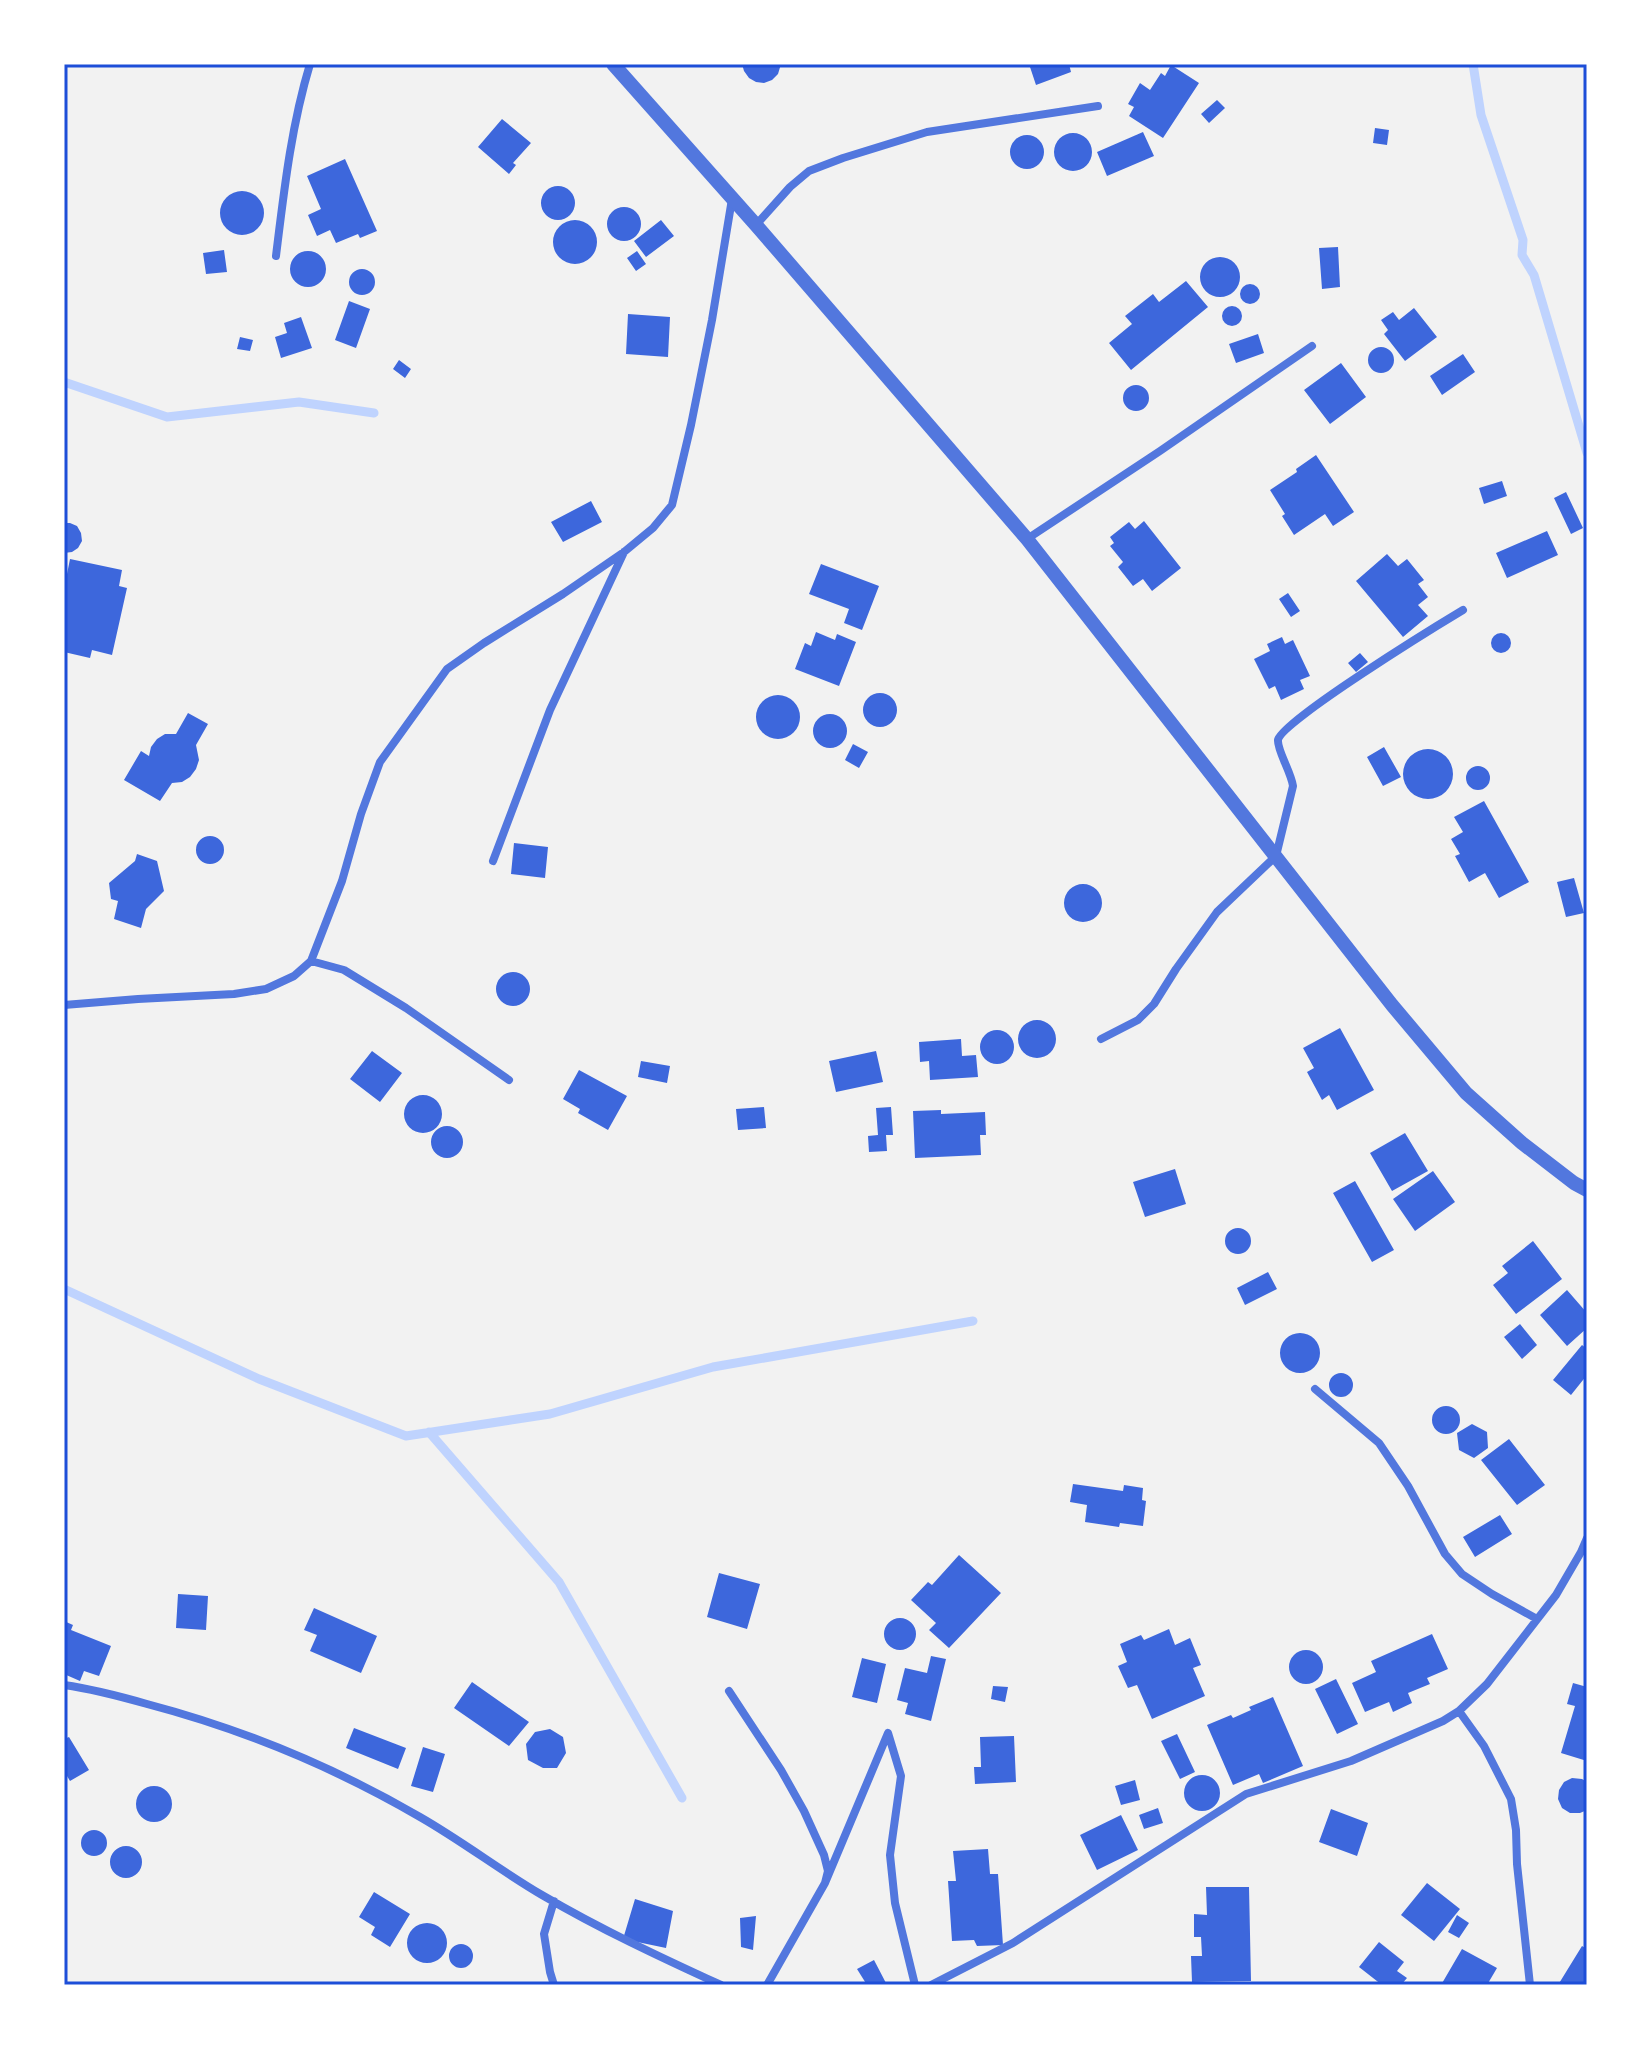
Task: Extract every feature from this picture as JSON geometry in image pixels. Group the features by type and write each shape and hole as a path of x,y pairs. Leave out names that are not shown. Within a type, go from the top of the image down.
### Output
{"street":[{"path":"276,256 287,161 310,64"},
{"path":"613,64 1027,539 1392,1005 1466,1093 1522,1143 1587,1190"},
{"path":"756,225 809,171 843,158 927,132 1098,106"},
{"path":"64,1005 244,993 266,989 294,976 311,961 342,881 380,762 447,669 624,552 653,528 672,505 712,320 732,198"},
{"path":"1027,539 1312,346"},
{"path":"493,861 550,710 624,552"},
{"path":"1101,1039 1138,1020 1154,1004 1217,912 1276,856 1293,786 1292,775 1279,749 1280,733 1354,680 1463,610"},
{"path":"311,961 344,970 406,1008 509,1080"},
{"path":"1315,1389 1379,1443 1408,1486 1445,1554 1462,1574 1537,1619"},
{"path":"931,1985 1013,1943 1246,1794 1351,1761 1459,1711 1487,1684 1556,1595 1587,1538"},
{"path":"64,1685 175,1711 263,1740 375,1792 620,1938 721,1985"},
{"path":"729,1691 804,1811 824,1855 828,1871 825,1883"},
{"path":"1459,1711 1484,1746 1511,1799 1530,1985"},
{"path":"767,1985 825,1883 888,1733 901,1776 890,1855 895,1903 915,1985"},
{"path":"554,1901 544,1934 554,1985"}],"building":[{"path":"742,64 781,64 778,74 764,83 749,78"},
{"path":"1029,64 1069,64 1071,72 1036,85"},
{"path":"1171,65 1199,83 1163,138 1129,116 1134,107 1128,104 1140,83 1150,90 1161,73 1165,76"},
{"path":"1217,100 1225,108 1209,123 1201,114"},
{"path":"502,119 531,143 513,163 516,165 509,174 478,147"},
{"path":"1375,128 1389,130 1387,145 1373,143"},
{"path":"1143,132 1154,156 1107,176 1097,152"},
{"path":"1073,133 1087,138 1092,152 1087,166 1073,171 1059,166 1054,152 1059,138"},
{"path":"1027,135 1039,140 1044,152 1039,164 1027,169 1015,164 1010,152 1015,140"},
{"path":"345,159 377,231 360,238 358,234 336,243 330,230 317,236 308,215 321,209 307,176"},
{"path":"558,186 570,191 575,203 570,215 558,220 546,215 541,203 546,191"},
{"path":"242,191 258,197 264,213 258,229 242,235 226,229 220,213 226,197"},
{"path":"624,207 636,212 641,224 636,236 624,241 612,236 607,224 612,212"},
{"path":"575,220 590,227 597,242 590,257 575,264 560,257 553,242 560,227"},
{"path":"661,220 674,236 646,257 634,241"},
{"path":"1338,247 1340,287 1322,289 1319,248"},
{"path":"224,250 227,272 206,274 203,253"},
{"path":"308,251 321,256 326,269 321,282 308,287 295,282 290,269 295,256"},
{"path":"637,251 646,264 636,271 627,258"},
{"path":"1220,257 1234,263 1240,277 1234,291 1220,297 1206,291 1200,277 1206,263"},
{"path":"362,269 372,272 375,282 372,292 362,295 352,292 349,282 352,272"},
{"path":"1186,281 1208,307 1131,370 1109,343 1132,324 1125,316 1153,294 1159,302"},
{"path":"1250,284 1257,287 1260,294 1257,301 1250,304 1243,301 1240,294 1243,287"},
{"path":"349,301 370,309 356,348 335,340"},
{"path":"1228,306 1236,306 1242,316 1236,326 1228,326 1222,320 1222,312"},
{"path":"1414,308 1437,337 1405,361 1384,334 1388,330 1381,320 1393,312 1399,320"},
{"path":"628,314 670,317 668,357 626,354"},
{"path":"301,317 312,348 281,358 275,337 287,333 284,323"},
{"path":"1258,334 1264,353 1236,363 1229,344"},
{"path":"240,337 253,340 250,351 237,349"},
{"path":"1381,347 1390,351 1394,360 1390,369 1381,373 1372,369 1368,360 1372,351"},
{"path":"1463,354 1475,372 1442,395 1430,376"},
{"path":"399,360 411,369 405,378 393,369"},
{"path":"1341,363 1366,397 1330,424 1304,390"},
{"path":"1136,385 1145,389 1149,398 1145,407 1136,411 1127,407 1123,398 1127,389"},
{"path":"1316,455 1354,512 1333,526 1325,514 1294,535 1270,490"},
{"path":"1502,481 1507,496 1484,504 1479,488"},
{"path":"1566,492 1583,528 1571,534 1554,498"},
{"path":"591,501 602,522 563,542 551,522"},
{"path":"1144,521 1181,568 1152,591 1143,579 1133,586 1118,567 1123,562 1110,546 1114,543 1110,537 1129,522 1135,529"},
{"path":"64,523 77,526 81,533 82,541 72,552 64,553"},
{"path":"1547,531 1558,555 1507,578 1496,553"},
{"path":"1387,554 1398,566 1407,559 1424,580 1418,584 1428,597 1418,605 1428,616 1403,637 1356,581"},
{"path":"70,559 122,570 119,586 127,588 112,655 92,650 90,658 64,652 67,624 64,623 64,589"},
{"path":"821,564 879,586 862,630 844,623 849,609 809,594"},
{"path":"1288,593 1300,611 1291,617 1279,599"},
{"path":"816,632 835,640 837,634 856,642 839,686 795,669 805,643 811,646"},
{"path":"1501,633 1508,636 1511,643 1508,650 1501,653 1494,650 1491,643 1494,636"},
{"path":"1282,637 1285,644 1293,640 1310,676 1300,680 1304,689 1281,700 1275,686 1269,689 1254,659 1270,651 1267,644"},
{"path":"1360,653 1368,662 1356,672 1348,663"},
{"path":"880,693 892,698 897,710 892,722 880,727 868,722 863,710 868,698"},
{"path":"778,695 794,701 800,717 794,733 778,739 762,733 756,717 762,701"},
{"path":"188,713 208,724 196,745 199,760 190,777 172,783 160,801 124,780 141,751 149,756 157,739 165,734 176,734"},
{"path":"830,714 842,719 847,731 842,743 830,748 818,743 813,731 818,719"},
{"path":"853,744 868,752 859,768 845,760"},
{"path":"1384,747 1401,777 1383,786 1367,757"},
{"path":"1428,749 1446,756 1453,774 1446,792 1428,799 1410,792 1403,774 1410,756"},
{"path":"1478,766 1489,773 1490,778 1483,789 1478,790 1467,783 1466,778 1473,767"},
{"path":"1484,801 1529,882 1499,898 1485,873 1469,882 1455,856 1460,854 1451,839 1463,832 1454,817"},
{"path":"210,836 220,840 224,850 220,860 210,864 200,860 196,850 200,840"},
{"path":"514,843 548,847 545,878 511,874"},
{"path":"137,854 157,861 164,891 146,909 141,928 114,919 118,901 111,899 109,883 135,861"},
{"path":"1574,878 1584,913 1566,917 1557,882"},
{"path":"1083,884 1096,890 1102,903 1096,916 1083,922 1070,916 1064,903 1070,890"},
{"path":"513,972 525,977 530,989 525,1001 513,1006 501,1001 496,989 501,977"},
{"path":"1037,1020 1051,1025 1056,1039 1051,1053 1037,1058 1023,1053 1018,1039 1023,1025"},
{"path":"1340,1028 1374,1090 1337,1110 1329,1095 1322,1100 1307,1072 1314,1068 1303,1048"},
{"path":"997,1030 1009,1035 1014,1047 1009,1059 997,1064 985,1059 980,1047 985,1035"},
{"path":"961,1039 962,1056 976,1055 978,1077 930,1080 929,1061 920,1062 919,1042"},
{"path":"372,1051 402,1073 380,1102 350,1079"},
{"path":"876,1051 883,1082 836,1092 829,1061"},
{"path":"641,1061 670,1066 667,1083 638,1077"},
{"path":"579,1070 627,1096 608,1130 578,1113 580,1109 563,1099"},
{"path":"423,1095 437,1100 442,1114 437,1128 423,1133 409,1128 404,1114 409,1100"},
{"path":"764,1107 766,1128 738,1130 736,1109"},
{"path":"891,1107 893,1135 886,1135 887,1151 869,1152 868,1136 878,1135 876,1108"},
{"path":"941,1110 941,1114 985,1112 986,1135 980,1135 981,1155 915,1158 913,1111"},
{"path":"447,1126 458,1131 463,1142 458,1153 447,1158 436,1153 431,1142 436,1131"},
{"path":"1405,1133 1428,1171 1392,1191 1370,1153"},
{"path":"1175,1169 1186,1204 1145,1217 1133,1182"},
{"path":"1433,1171 1455,1202 1415,1231 1393,1199"},
{"path":"1355,1181 1394,1250 1372,1262 1333,1193"},
{"path":"1238,1228 1247,1232 1251,1241 1247,1250 1238,1254 1229,1250 1225,1241 1229,1232"},
{"path":"1533,1241 1562,1279 1516,1314 1493,1285 1508,1273 1502,1266"},
{"path":"1268,1272 1277,1289 1245,1305 1237,1288"},
{"path":"1567,1290 1587,1313 1587,1328 1567,1346 1540,1315"},
{"path":"1520,1324 1537,1345 1522,1359 1504,1337"},
{"path":"1300,1333 1314,1339 1320,1353 1314,1367 1300,1373 1286,1367 1280,1353 1286,1339"},
{"path":"1582,1345 1587,1349 1587,1375 1571,1395 1553,1380"},
{"path":"1341,1373 1350,1376 1353,1385 1350,1394 1341,1397 1332,1394 1329,1385 1332,1376"},
{"path":"1446,1406 1456,1410 1460,1420 1456,1430 1446,1434 1436,1430 1432,1420 1436,1410"},
{"path":"1472,1424 1487,1432 1488,1448 1474,1458 1459,1450 1457,1433"},
{"path":"1509,1439 1545,1485 1517,1505 1481,1460"},
{"path":"1073,1484 1123,1491 1124,1485 1143,1488 1142,1500 1146,1501 1143,1526 1120,1523 1119,1527 1085,1522 1087,1505 1070,1502"},
{"path":"1500,1515 1512,1534 1475,1557 1463,1537"},
{"path":"959,1555 1001,1593 949,1648 929,1630 936,1623 911,1600 928,1582 932,1585"},
{"path":"719,1573 760,1584 747,1629 707,1617"},
{"path":"178,1594 208,1596 206,1630 176,1628"},
{"path":"314,1608 377,1636 361,1673 310,1651 317,1635 304,1630"},
{"path":"900,1618 911,1623 916,1634 911,1645 900,1650 889,1645 884,1634 889,1623"},
{"path":"64,1621 73,1625 71,1630 111,1646 99,1676 84,1671 80,1681 64,1674"},
{"path":"1169,1629 1175,1645 1190,1638 1201,1665 1193,1668 1205,1696 1152,1719 1137,1685 1128,1688 1118,1666 1127,1662 1120,1644 1141,1635 1144,1640"},
{"path":"1432,1634 1448,1669 1427,1678 1430,1684 1408,1693 1412,1703 1393,1712 1389,1702 1365,1712 1352,1683 1376,1672 1371,1661"},
{"path":"1306,1650 1318,1655 1323,1667 1318,1679 1306,1684 1294,1679 1289,1667 1294,1655"},
{"path":"931,1656 946,1659 931,1721 905,1714 908,1703 897,1700 905,1668 927,1673"},
{"path":"862,1658 886,1664 877,1703 852,1697"},
{"path":"1336,1679 1358,1724 1337,1734 1315,1689"},
{"path":"472,1682 529,1722 509,1746 454,1708"},
{"path":"1573,1683 1587,1687 1587,1761 1561,1753 1575,1706 1567,1704"},
{"path":"993,1686 1008,1687 1005,1702 991,1699"},
{"path":"1273,1697 1303,1766 1263,1783 1259,1774 1233,1785 1207,1725 1231,1715 1233,1718"},
{"path":"354,1728 406,1748 398,1769 346,1748"},
{"path":"550,1729 563,1737 566,1753 557,1768 543,1768 528,1760 526,1744 535,1732"},
{"path":"1177,1734 1195,1772 1180,1779 1161,1741"},
{"path":"1014,1736 1016,1782 975,1784 974,1767 981,1767 980,1737"},
{"path":"69,1737 89,1770 70,1781 64,1771 64,1739"},
{"path":"423,1747 445,1754 433,1792 411,1786"},
{"path":"1202,1775 1215,1780 1220,1793 1215,1806 1202,1811 1189,1806 1184,1793 1189,1780"},
{"path":"1572,1778 1587,1782 1587,1810 1580,1813 1570,1813 1562,1808 1558,1799 1564,1782"},
{"path":"1135,1780 1140,1800 1121,1805 1115,1786"},
{"path":"154,1786 166,1792 172,1804 166,1816 154,1822 142,1816 136,1804 142,1792"},
{"path":"1158,1808 1163,1823 1144,1829 1139,1815"},
{"path":"1331,1809 1368,1823 1357,1856 1319,1842"},
{"path":"1121,1815 1138,1850 1097,1870 1080,1835"},
{"path":"94,1830 103,1834 107,1843 103,1852 94,1856 85,1852 81,1843 85,1834"},
{"path":"126,1846 137,1851 142,1862 137,1873 126,1878 115,1873 110,1862 115,1851"},
{"path":"988,1849 990,1874 998,1874 1003,1945 977,1946 974,1940 952,1941 948,1881 956,1881 953,1851"},
{"path":"1427,1883 1460,1909 1434,1941 1401,1915"},
{"path":"1206,1887 1249,1887 1251,1981 1192,1982 1191,1956 1202,1956 1201,1937 1194,1937 1194,1914 1207,1915"},
{"path":"374,1892 410,1914 390,1947 371,1935 375,1927 359,1917"},
{"path":"635,1899 673,1911 666,1948 623,1939"},
{"path":"1457,1915 1469,1923 1459,1938 1448,1932"},
{"path":"756,1916 753,1950 741,1947 740,1918"},
{"path":"427,1923 441,1929 447,1943 441,1957 427,1963 413,1957 407,1943 413,1929"},
{"path":"1379,1942 1404,1962 1397,1971 1407,1978 1401,1985 1382,1985 1359,1967"},
{"path":"461,1944 470,1947 473,1956 470,1965 461,1968 452,1965 449,1956 452,1947"},
{"path":"1582,1946 1587,1949 1587,1977 1582,1985 1558,1985"},
{"path":"1462,1949 1497,1968 1487,1985 1441,1985"},
{"path":"874,1960 887,1985 867,1985 857,1969"}],"waterway":[{"path":"1473,64 1481,115 1523,240 1522,255 1534,275 1587,453"},
{"path":"64,382 167,417 299,402 374,413"},
{"path":"64,1289 259,1379 406,1436 550,1414 713,1367 973,1321"},
{"path":"429,1432 559,1582 682,1798"}]}
